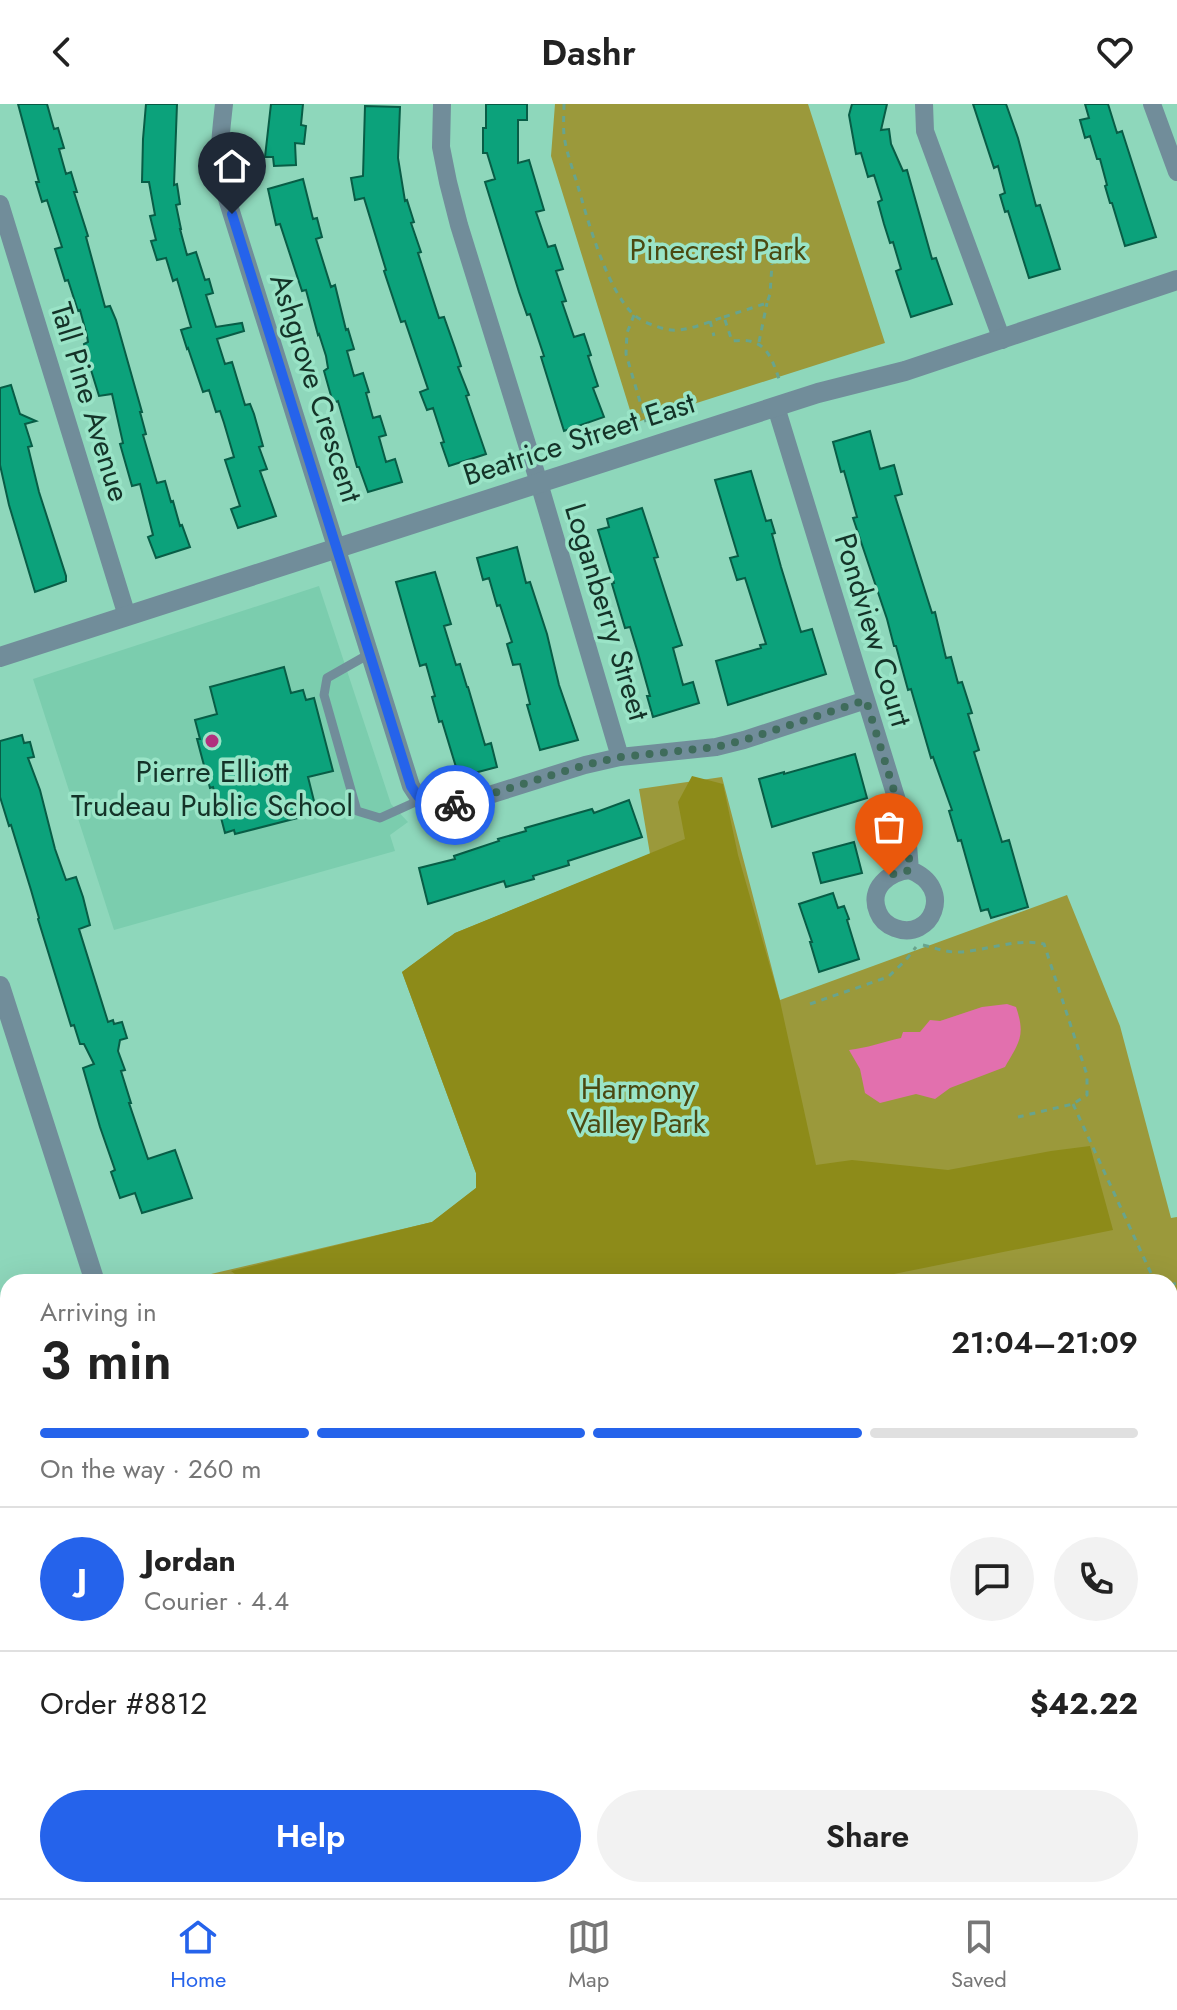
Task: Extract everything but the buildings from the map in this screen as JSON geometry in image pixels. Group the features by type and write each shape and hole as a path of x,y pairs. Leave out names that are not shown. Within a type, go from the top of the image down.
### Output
{"street":[{"name":"Ashgrove Crescent","path":"224,104 219,151 223,186 411,786 420,800"},
{"path":"442,104 441,147 448,182 463,240 539,483"},
{"path":"924,104 925,131 1002,340"},
{"path":"1152,104 1177,172"},
{"name":"Tall Pine Avenue","path":"0,204 127,616"},
{"name":"Beatrice Street East","path":"0,657 818,393 905,371 1002,340 1177,280"},
{"name":"Pondview Court","path":"776,407 907,833 910,870"},
{"name":"Loganberry Street","path":"539,483 620,757"},
{"path":"420,800 429,807 451,807 585,765 620,757 716,747 759,736 866,700"},
{"path":"0,986 92,1274"}],"lane":[{"path":"371,653 327,678 324,695 357,811 380,818 420,800"}],"path":[{"path":"564,104 566,146 588,224 611,281 634,315 667,330 681,330 767,303"},
{"path":"759,344 770,294 772,264"},
{"path":"634,315 627,333 626,354 646,422"},
{"path":"724,317 732,341 759,344 768,352 779,379"},
{"path":"710,321 714,336"},
{"path":"810,1004 888,977 919,944 948,952 1031,941 1044,944 1087,1075 1087,1095 1073,1104 1018,1117"},
{"path":"1073,1104 1151,1274"}],"shaded area":[{"name":"Pierre Elliott Trudeau Public School","path":"319,586 391,804 408,822 390,835 395,851 114,930 33,679"},
{"path":"1007,1004 1016,1007 1021,1032 1005,1067 950,1088 935,1099 916,1094 880,1103 865,1093 860,1069 849,1050 901,1038 903,1032 920,1032 930,1020 940,1021 982,1007"}],"green space":[{"name":"Pinecrest Park","path":"555,104 808,104 885,343 634,423 551,156"},
{"name":"Harmony Valley Park","path":"692,776 723,784 738,855 780,1001 816,1165 852,1160 948,1170 1090,1146 1113,1230 894,1274 235,1274 231,1271 432,1222 476,1188 476,1173 402,972 455,933 685,839 678,802"},
{"name":"Harmony Valley Park","path":"722,777 780,1000 1067,895 1120,1026 1171,1218 1177,1217 1177,1274 211,1274 432,1222 476,1188 476,1173 402,972 455,933 650,854 639,789"}],"way so far":[{"path":"455,805 620,757 716,747 744,740 866,700 907,833 910,870 889,875"}],"place":[{"name":"Pierre Elliott Trudeau Public School","path":"212,741"}],"route":[{"path":"232,214 411,786 429,807 440,809 455,805"}]}
